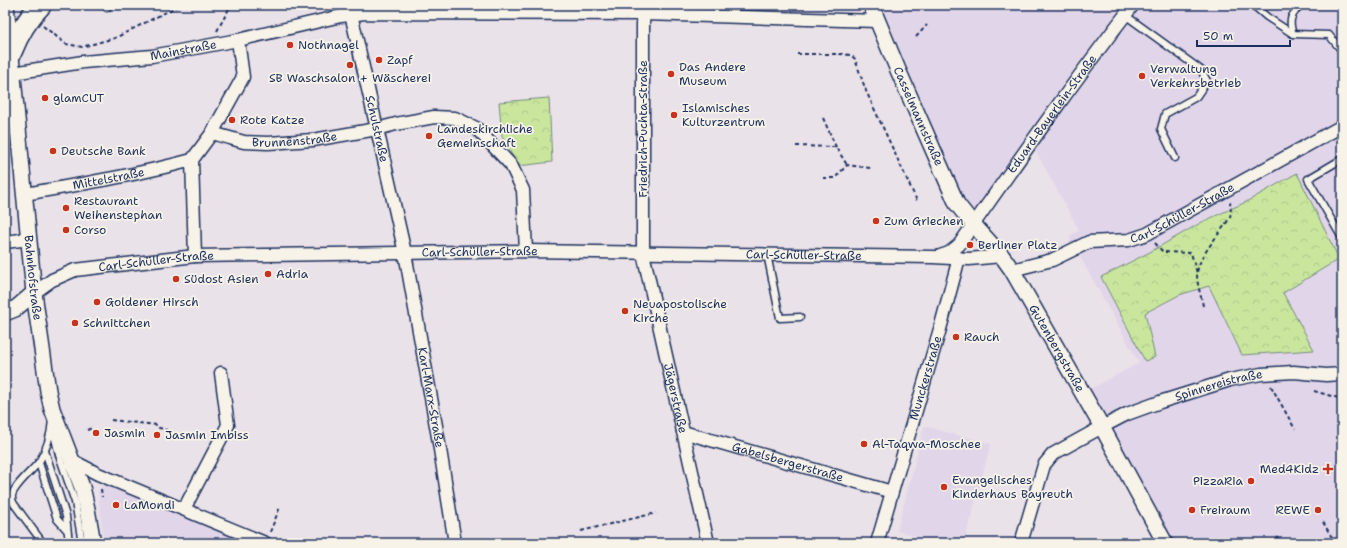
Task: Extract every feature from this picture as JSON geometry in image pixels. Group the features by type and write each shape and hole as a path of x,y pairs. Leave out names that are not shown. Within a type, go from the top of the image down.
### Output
{"main road":[{"path":"8,48 29,18 41,5"}],"street":[{"name":"Bahnhofstraße","path":"6,5 8,48 13,73 10,102 25,194 34,293 48,391 52,409 82,487 85,527 93,543"},
{"name":"Casselmannstraße","path":"871,5 953,195 962,211 973,224"},
{"name":"Eduard-Bayerlein-Straße","path":"973,224 1081,73 1133,5"},
{"name":"Mainstraße","path":"13,73 83,62 152,56 238,40 350,10 389,13 644,10 877,21"},
{"name":"Schulstraße","path":"350,10 405,253"},
{"name":"Friedrich-Puchta-Straße","path":"643,253 642,138 644,10"},
{"path":"195,256 192,160 212,133 243,77 238,40"},
{"name":"Brunnenstraße","path":"212,133 244,142 268,143 313,140 434,117 455,118 476,128 510,165 523,190 526,251"},
{"name":"Carl-Schüller-Straße","path":"1012,270 1052,260 1089,242 1129,240 1147,234 1342,126"},
{"name":"Mittelstraße","path":"25,194 192,160"},
{"path":"933,257 942,256 955,249 973,224 1002,256 1012,270"},
{"path":"5,242 29,239"},
{"name":"Carl-Schüller-Straße","path":"34,293 52,280 75,270 195,256 526,251 933,257"},
{"name":"Karl-Marx-Straße","path":"405,253 438,437 455,543"},
{"name":"Jägerstraße","path":"643,253 708,543"},
{"path":"933,257 978,258 1002,256"},
{"name":"Munckerstraße","path":"877,543 940,330 959,258"},
{"name":"Gutenbergstraße","path":"1012,270 1102,427 1165,543"},
{"path":"5,313 15,309 34,293"},
{"name":"Spinnereistraße","path":"1102,427 1127,414 1230,380 1264,373 1294,372 1342,374"},
{"path":"184,509 228,425 221,373"},
{"path":"1022,543 1044,465 1053,454 1102,427"},
{"name":"Gabelsbergerstraße","path":"683,432 892,492"},
{"path":"73,461 91,471 184,509 267,539"}],"lane":[{"path":"1253,5 1267,17 1293,34 1330,36 1342,51"},
{"path":"1293,34 1290,27 1291,16 1300,5"},
{"path":"1125,16 1201,70 1206,81 1196,97 1165,114 1161,129 1176,158"},
{"path":"1342,159 1308,179 1342,238"},
{"path":"768,254 780,318 800,317"},
{"path":"52,409 52,427 59,455 85,527 82,543"},
{"path":"43,543 8,498 38,463 45,451 52,427"},
{"path":"45,451 66,516 66,530 69,543"},
{"path":"38,463 57,519 66,530"},
{"path":"66,530 85,527"}],"path":[{"path":"49,30 66,44 82,47 115,38 180,5"},
{"path":"213,44 218,30 231,5"},
{"path":"916,37 927,25"},
{"path":"797,54 841,54 851,55 855,59 866,91 917,201"},
{"path":"823,118 836,147 847,165"},
{"path":"796,146 836,147"},
{"path":"847,165 871,168"},
{"path":"823,178 835,178 847,165"},
{"path":"1197,275 1198,268 1230,217 1230,200 1225,192"},
{"path":"1147,234 1163,252 1191,253 1203,306"},
{"path":"1264,373 1295,429"},
{"path":"1314,391 1342,399"},
{"path":"111,420 157,425 159,428 165,429 171,435"},
{"path":"87,430 92,428"},
{"path":"267,539 280,507"},
{"path":"581,531 656,514"},
{"path":"1323,522 1335,543"},
{"path":"1277,537 1281,543"}],"shaded area":[{"path":"872,5 1342,5 1342,543 1166,543 1084,392 1139,363 1069,237 1079,230 1030,141 973,222"},
{"name":"Evangelisches Kinderhaus Bayreuth","path":"924,426 991,444 964,543 942,543 897,531"},
{"path":"108,483 248,543 104,543 98,492 103,484"}],"green space":[{"path":"549,98 552,162 518,166 502,137 499,102"},
{"path":"1297,173 1339,259 1283,293 1314,350 1242,355 1209,286 1179,295 1145,313 1155,357 1145,361 1101,277 1150,252 1202,222 1246,202"}],"place":[{"name":"Nothnagel","path":"290,45"},
{"name":"Zapf","path":"379,60"},
{"name":"SB Waschsalon + Wäscherei","path":"350,65"},
{"name":"Das Andere Museum","path":"671,74"},
{"name":"Verwaltung Verkehrsbetrieb","path":"1142,76"},
{"name":"glamCUT","path":"45,98"},
{"name":"Islamisches Kulturzentrum","path":"674,115"},
{"name":"Rote Katze","path":"232,120"},
{"name":"Landeskirchliche Gemeinschaft","path":"429,136"},
{"name":"Deutsche Bank","path":"53,151"},
{"name":"Restaurant Weihenstephan","path":"66,208"},
{"name":"Zum Griechen","path":"876,221"},
{"name":"Corso","path":"66,230"},
{"name":"Berliner Platz","path":"970,245"},
{"name":"Adria","path":"268,274"},
{"name":"Südost Asien","path":"176,279"},
{"name":"Goldener Hirsch","path":"97,302"},
{"name":"Neuapostolische Kirche","path":"625,311"},
{"name":"Schnittchen","path":"75,323"},
{"name":"Rauch","path":"956,337"},
{"name":"Jasmin","path":"96,433"},
{"name":"Jasmin Imbiss","path":"157,435"},
{"name":"Al-Taqwa-Moschee","path":"864,444"},
{"name":"Med4Kidz","path":"1328,469"},
{"name":"PizzaRia","path":"1251,481"},
{"name":"Evangelisches Kinderhaus Bayreuth","path":"944,487"},
{"name":"LaMondi","path":"116,505"},
{"name":"Freiraum","path":"1192,510"},
{"name":"REWE","path":"1318,510"}]}
